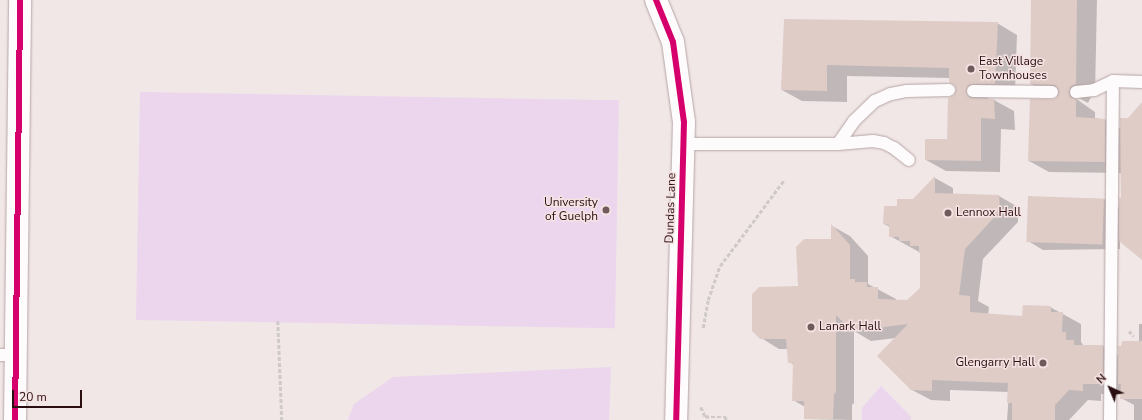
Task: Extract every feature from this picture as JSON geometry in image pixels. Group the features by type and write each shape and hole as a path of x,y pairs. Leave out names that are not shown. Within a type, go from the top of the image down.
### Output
{"street":[{"path":"15,420 8,355 20,0"},
{"name":"Dundas Lane","path":"656,0 673,42 680,88 684,144 676,420"}],"lane":[{"path":"1076,92 1094,90 1113,82 1142,82"},
{"path":"1110,420 1113,82"},
{"path":"838,144 854,121 875,101 891,94 907,91 949,90"},
{"path":"973,92 1052,92"},
{"path":"684,144 838,144 873,141 884,143 894,148 909,160"}],"path":[{"path":"703,330 708,300 720,266 784,180"},
{"path":"278,321 282,420"},
{"path":"700,406 705,416 726,417 726,420"}],"shaded area":[{"path":"140,92 619,100 615,328 136,320"},
{"path":"611,367 609,420 348,420 354,404 393,377"},
{"path":"881,386 912,418 910,420 862,420 862,408"}],"building":[{"name":"East Village Townhouses","path":"1031,0 1077,0 1076,84 1071,86 1069,93 1070,97 1076,99 1076,117 1105,119 1105,162 1028,161 1030,99 1052,99 1056,98 1059,92 1055,85 1030,84"},
{"name":"East Village Townhouses","path":"784,19 998,22 995,84 973,84 969,85 966,91 970,98 994,99 995,119 981,118 981,161 925,160 925,139 947,139 948,98 953,96 956,90 955,86 949,82 949,68 827,65 827,91 781,90"},
{"path":"1142,102 1142,260 1119,241 1119,198 1121,198 1120,118 1128,118"},
{"path":"935,176 935,193 999,195 1000,211 965,249 959,295 970,296 970,312 1022,316 1023,305 1051,306 1051,312 1063,312 1062,332 1066,332 1066,340 1074,340 1074,345 1103,345 1103,384 1083,384 1083,391 1069,390 1055,405 1055,420 1012,420 1012,403 1007,403 1008,383 932,380 932,391 911,390 877,356 908,324 852,331 836,315 836,392 834,394 833,419 804,419 804,401 792,401 793,363 788,363 786,339 760,339 752,331 752,294 759,287 798,286 796,247 804,239 831,239 831,224 850,245 850,279 855,279 855,282 867,282 867,287 878,287 878,299 907,300 920,288 919,246 910,246 910,241 899,241 899,237 889,237 889,225 883,224 884,206 897,206 897,199 913,199"},
{"path":"1028,196 1104,199 1102,245 1026,242"},
{"path":"1122,341 1142,341 1142,399 1120,399 1121,384 1118,384 1118,346 1121,346"}],"cycle path":[{"path":"15,420 20,0"},
{"path":"656,0 673,42 684,122 676,420"}],"place":[{"name":"East Village Townhouses","path":"971,69"},
{"name":"University of Guelph","path":"606,210"},
{"name":"Lennox Hall","path":"948,213"},
{"name":"Lanark Hall","path":"811,327"},
{"name":"Glengarry Hall","path":"1043,363"}]}
